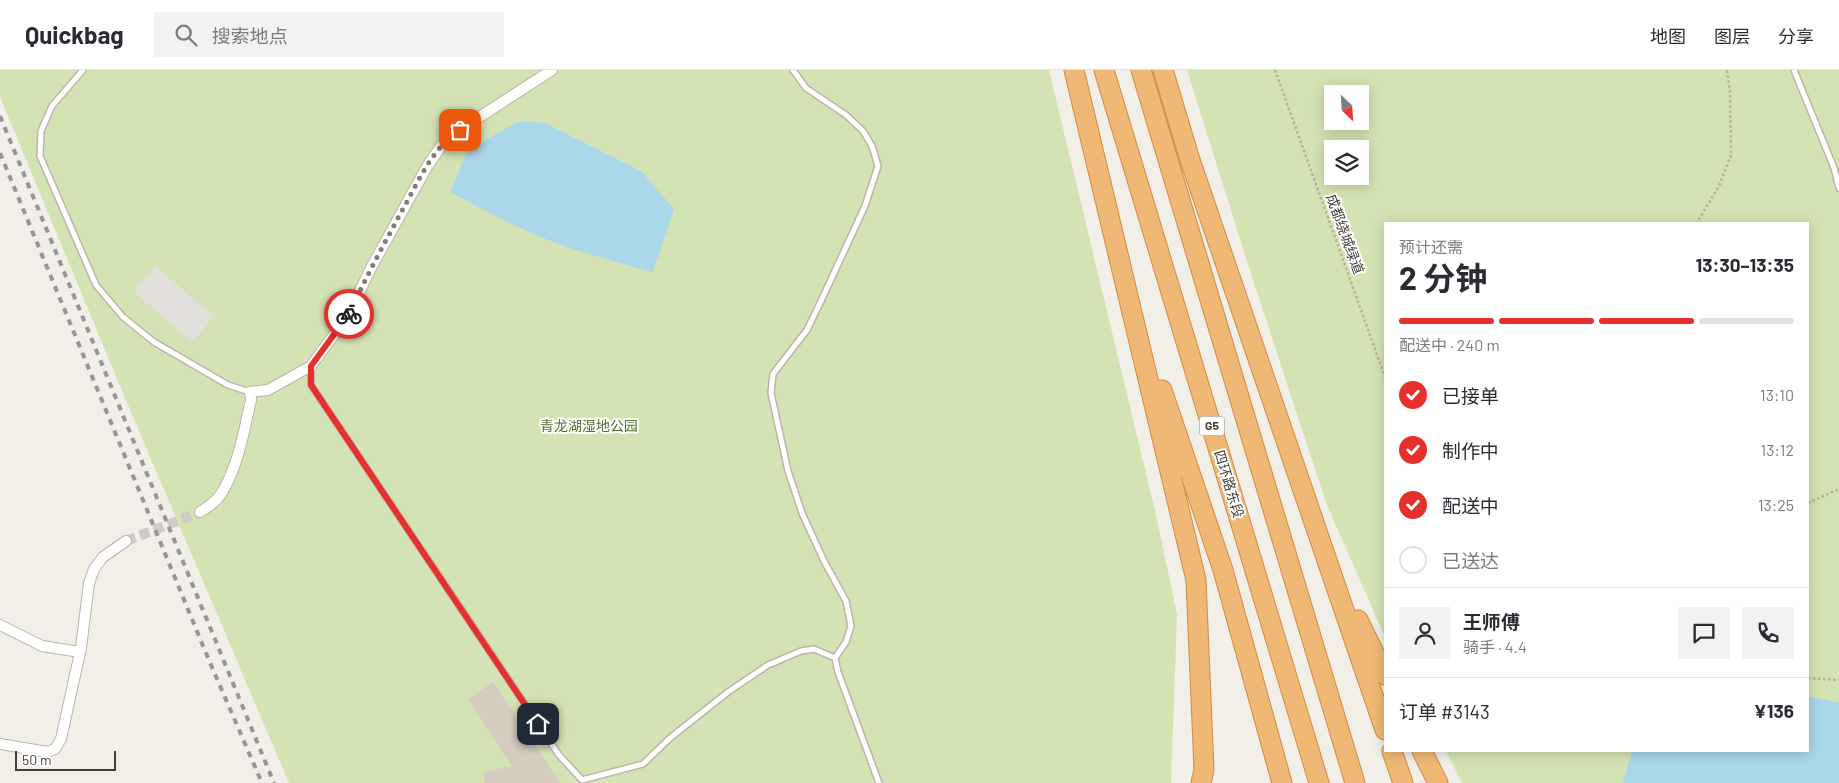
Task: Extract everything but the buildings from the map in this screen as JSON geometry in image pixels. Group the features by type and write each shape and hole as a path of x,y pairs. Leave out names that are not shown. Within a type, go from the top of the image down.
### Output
{"highway":[{"path":"1074,70 1196,580 1204,770 1201,783"},
{"name":"四环路东段","path":"1104,70 1319,783"},
{"name":"G5","path":"1142,70 1355,783"},
{"path":"1162,70 1190,160 1384,727"},
{"path":"1125,285 1224,570 1282,783"},
{"path":"1318,534 1384,673"},
{"path":"1392,752 1403,783"},
{"path":"1422,752 1438,783"}],"street":[{"path":"200,512 212,505 221,495 239,453 251,400 250,392 268,390 311,366 347,317 428,164 448,138 552,70"},
{"path":"0,744 47,752 55,749 61,739 80,652 89,584 94,569 103,557 126,541"},
{"path":"0,625 42,646 80,652"}],"lane":[{"path":"83,70 52,106 41,131 40,156 96,285 123,317 154,342 228,385 250,392"},
{"path":"793,70 806,88 846,115 863,131 872,146 878,166 865,206 821,302 807,330 773,374 771,392 788,471 802,512 824,561 846,601 851,626 846,642 836,658 838,672 879,783"},
{"path":"1794,70 1834,168 1839,188"},
{"path":"311,366 311,385 559,755 582,781 643,764 670,738 728,692 768,665 801,651 814,649 836,658"}],"path":[{"name":"成都绕城绿道","path":"1275,70 1384,374"},
{"path":"1697,222 1719,186 1732,154 1730,91 1727,70"},
{"path":"1809,503 1839,489"},
{"path":"1809,678 1839,680"}],"green space":[{"name":"青龙湖湿地公园","path":"0,70 1049,70 1155,511 1177,614 1171,783 289,783 122,391 0,97"},
{"path":"1187,70 1839,70 1839,783 1462,783 1446,752 1809,752 1809,222 1384,222 1384,635 1327,505 1252,277"}],"shaded area":[{"path":"156,266 214,317 192,342 134,292"}],"water":[{"path":"520,121 545,123 641,171 674,209 653,272 611,261 543,238 450,192 468,149"},
{"path":"1809,696 1839,703 1839,783 1623,783 1632,752 1809,752"}],"tunnel":[{"path":"126,541 200,512"}],"railway":[{"path":"0,116 274,783"},
{"path":"0,153 208,658 262,783"}],"way so far":[{"path":"349,314 372,266 428,164 448,138 460,130"}],"route":[{"path":"349,314 311,366 311,385 538,724"}]}
